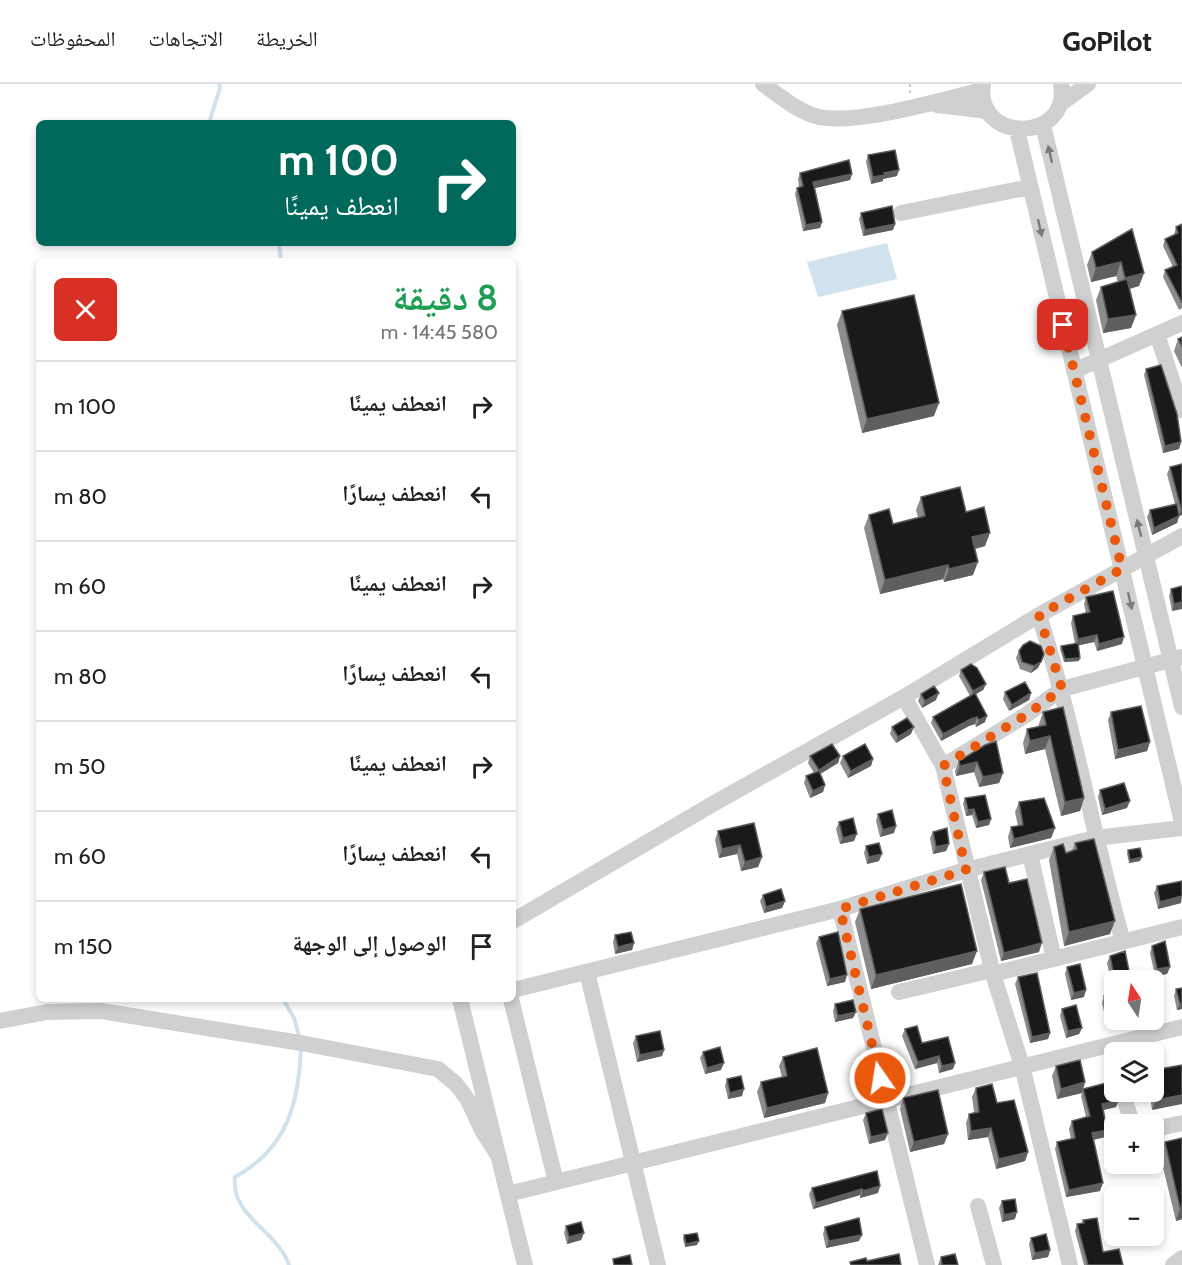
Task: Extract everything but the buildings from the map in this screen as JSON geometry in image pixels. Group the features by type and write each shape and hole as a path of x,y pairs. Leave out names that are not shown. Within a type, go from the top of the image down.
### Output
{"street":[{"path":"763,84 789,103 818,117 867,115 927,104 983,87 988,111 1005,127 1017,130 1030,129 1043,124 1053,116 1060,104 1088,84"},
{"path":"1060,104 1061,84"},
{"path":"927,104 988,111"},
{"path":"1043,124 1146,557 1176,659 1182,707"},
{"path":"1017,130 1182,822"},
{"path":"901,213 1030,187"},
{"path":"1074,372 1182,323"},
{"path":"1157,334 1182,410"},
{"path":"516,919 718,801 904,697 1039,615 1182,536"},
{"path":"1039,615 1062,689 1095,838 1123,942"},
{"path":"943,766 1026,715 1062,689 1176,659"},
{"path":"904,697 943,766 992,972 1022,1066 1067,1264"},
{"path":"516,989 840,909 966,870 1095,838 1182,828"},
{"path":"1030,854 1054,959"},
{"path":"840,909 927,1265"},
{"path":"899,992 1054,959 1182,927"},
{"path":"586,972 658,1265"},
{"path":"466,1002 499,1157 525,1265"},
{"path":"512,1002 556,1182"},
{"path":"0,1021 47,1012 101,1011 301,1043 438,1069 456,1084 468,1100 483,1132 499,1157"},
{"path":"1122,1042 1182,1027"},
{"path":"508,1194 1104,1046"},
{"path":"1164,1127 1182,1123"},
{"path":"978,1206 994,1265"},
{"path":"1173,1265 1182,1258"}],"water":[{"path":"887,243 897,279 818,297 807,262"}],"waterway":[{"path":"210,120 220,88 219,84"},
{"path":"279,246 281,258"},
{"path":"285,1002 294,1018 300,1039"},
{"path":"289,1265 275,1242 247,1213 240,1202 235,1191 235,1177 253,1165 279,1138 293,1105 301,1047"}],"route":[{"path":"880,1078 840,909 966,870 943,766 1026,715 1062,689 1039,615 1122,569 1063,325"}]}
